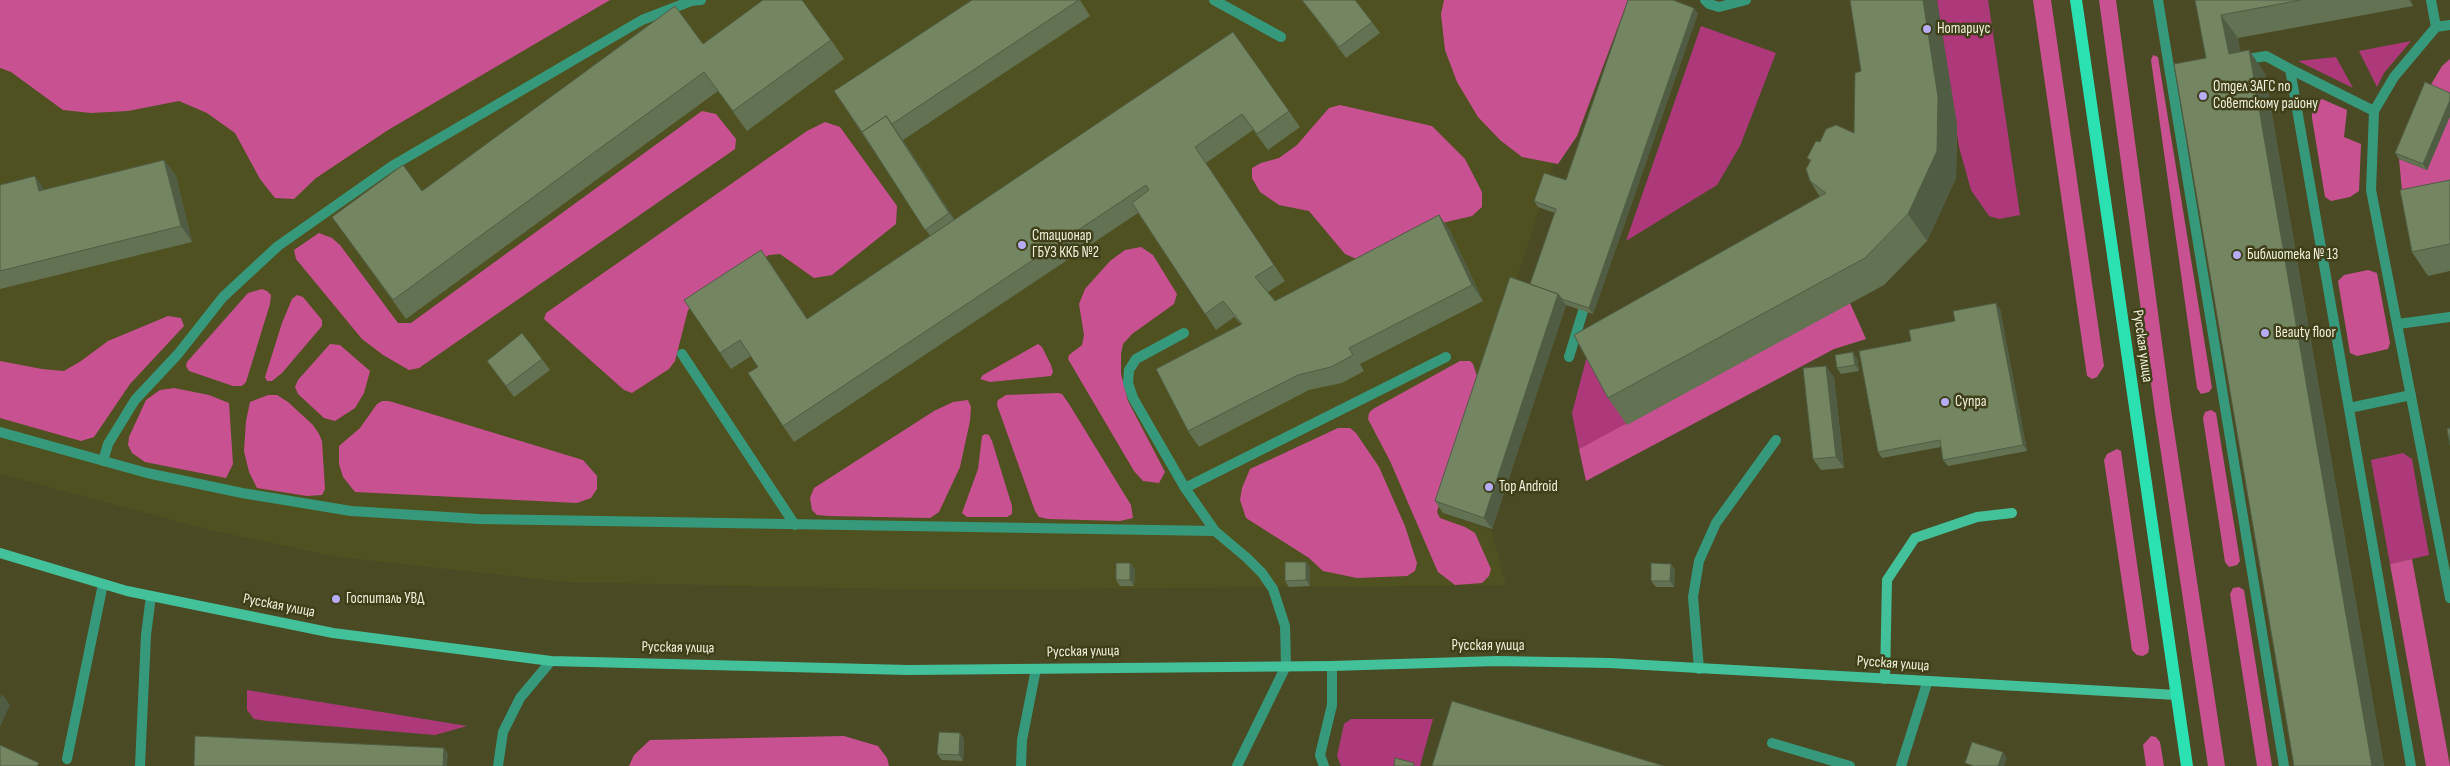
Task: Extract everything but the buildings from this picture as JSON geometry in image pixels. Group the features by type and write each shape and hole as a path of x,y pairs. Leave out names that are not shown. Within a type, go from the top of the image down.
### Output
{"main road":[{"name":"Русская улица","path":"2076,0 2187,766"}],"street":[{"path":"1885,679 1887,580 1915,538 1977,517 2012,513"},
{"name":"Русская улица","path":"0,553 103,584 151,596 333,633 551,661 908,670 1332,666 1497,661 1635,664 1927,683 2177,695"}],"lane":[{"path":"103,461 108,444 135,400 178,354 223,297 278,246 392,166 642,20 691,1 701,0"},
{"path":"1214,0 1281,37"},
{"path":"1705,0 1709,4 1718,7 1746,0"},
{"path":"2158,0 2175,70 2284,766"},
{"path":"2431,0 2436,27"},
{"path":"2450,25 2436,27 2394,77 2374,112 2372,190 2411,395 2446,560 2450,598"},
{"path":"2242,60 2266,56 2374,112"},
{"path":"2290,68 2411,766"},
{"path":"1569,357 1583,311"},
{"path":"2398,324 2450,317"},
{"path":"1184,333 1136,359 1129,370 1128,383 1134,398 1185,488 1215,531 1252,563 1273,589 1285,626 1286,666 1236,766"},
{"path":"682,354 795,525"},
{"path":"1185,488 1446,358"},
{"path":"2349,408 2411,395"},
{"path":"0,432 148,474 232,491 352,511 479,519 1215,531"},
{"path":"1699,669 1693,597 1698,561 1716,523 1776,440"},
{"path":"67,759 103,584"},
{"path":"140,766 146,635 151,596"},
{"path":"498,766 503,732 520,698 551,661"},
{"path":"1314,766 1320,755 1332,705 1332,666"},
{"path":"1021,766 1022,740 1036,669"},
{"path":"1901,766 1927,683"},
{"path":"1772,743 1850,766"},
{"path":"1320,755 1324,766"}],"shaded area":[{"path":"0,0 1443,0 1555,159 1442,513 1491,530 1506,585 937,590 566,582 338,557 210,530 0,474"},
{"path":"0,0 610,0 388,130 316,178 294,199 275,198 260,179 235,133 207,113 179,101 128,111 91,113 63,110 11,72 0,68"},
{"path":"1444,0 1628,0 1577,136 1558,164 1522,157 1500,140 1478,117 1457,82 1445,50 1441,14"},
{"path":"1937,0 1988,0 2020,215 1999,219 1989,216 1971,190 1959,147"},
{"path":"2033,0 2051,0 2104,366 2097,377 2092,379 2087,376"},
{"path":"2099,0 2116,0 2171,410 2225,766 2208,766 2155,413"},
{"path":"1701,26 1776,53 1740,146 1717,185 1626,241"},
{"path":"2411,41 2384,73 2377,87 2359,51"},
{"path":"2153,55 2158,57 2212,388 2209,392 2201,394 2197,388 2151,60"},
{"path":"2336,57 2353,88 2298,61"},
{"path":"2450,59 2450,97 2429,88 2442,66"},
{"path":"2322,99 2347,110 2344,137 2361,144 2359,191 2350,197 2331,201 2325,197 2312,118 2312,106"},
{"path":"1340,105 1432,126 1465,159 1482,192 1482,207 1472,216 1442,223 1361,261 1345,254 1309,211 1279,205 1260,192 1252,178 1252,168 1261,163 1279,158 1297,145 1329,108"},
{"path":"702,111 716,114 736,139 735,149 419,368 409,370 383,355 362,339 296,259 294,250 319,233 332,238 340,245 398,323 411,323"},
{"path":"2450,116 2450,207 2402,191 2399,159 2427,170"},
{"path":"825,122 840,127 897,206 896,224 832,275 814,278 780,254 769,255 688,310 675,361 669,369 632,393 624,390 544,319 546,313 807,131"},
{"path":"1141,247 1153,255 1177,294 1174,304 1132,334 1123,344 1121,354 1121,374 1128,401 1165,472 1159,483 1143,481 1134,471 1068,359 1069,355 1082,345 1084,335 1079,304 1085,289 1110,261 1125,250"},
{"path":"2368,270 2377,273 2390,343 2388,349 2357,356 2350,353 2338,281 2344,275"},
{"path":"262,289 271,295 270,304 246,382 242,386 233,386 189,371 186,366 187,362 248,293"},
{"path":"297,295 303,297 322,320 322,326 282,373 272,381 267,381 265,377 282,323 292,299"},
{"path":"1850,303 1866,339 1834,349 1586,481 1579,449"},
{"path":"168,316 181,318 184,326 130,384 94,437 81,441 0,418 0,361 64,371 108,341"},
{"path":"1600,342 1593,362 1627,425 1579,449 1572,413 1586,360"},
{"path":"330,344 340,345 370,371 364,393 355,408 335,421 324,418 298,394 295,387 298,380"},
{"path":"1038,344 1042,347 1051,365 1053,372 1051,376 990,382 980,379 983,375"},
{"path":"1460,361 1470,361 1477,376 1437,512 1440,518 1465,527 1475,533 1491,569 1489,576 1482,583 1455,585 1438,572 1390,461 1368,419 1369,413 1373,409"},
{"path":"174,388 209,395 229,403 233,464 226,478 145,462 132,453 128,445 129,437 146,400 160,390"},
{"path":"1062,394 1069,404 1131,505 1133,518 1120,521 1048,519 1039,517 1035,511 997,405 998,400 1006,395"},
{"path":"268,395 277,395 288,402 313,425 319,434 322,441 325,489 322,495 307,496 257,488 249,472 244,451 246,421 250,402"},
{"path":"968,400 971,407 970,421 960,467 939,512 930,518 830,516 817,515 812,510 810,498 814,488 934,411 953,402"},
{"path":"382,401 389,401 583,460 597,476 597,489 591,498 577,503 355,492 343,477 339,464 339,446 360,428 377,404"},
{"path":"2211,410 2216,413 2240,561 2237,565 2229,567 2225,562 2203,418 2205,412"},
{"path":"1338,428 1350,428 1356,433 1379,467 1405,526 1417,563 1415,571 1407,576 1357,578 1323,571 1309,558 1246,518 1240,500 1242,488 1250,469"},
{"path":"985,434 989,435 992,441 1012,506 1012,514 1007,517 967,517 962,513 978,469 982,436"},
{"path":"2117,449 2121,451 2149,648 2148,653 2143,656 2137,655 2132,650 2104,460 2107,454"},
{"path":"2403,453 2412,459 2429,555 2390,564 2371,460"},
{"path":"2412,559 2450,766 2426,766 2390,564"},
{"path":"2239,587 2244,590 2272,766 2257,766 2230,594 2233,588"},
{"path":"247,690 467,726 435,735 254,719 247,710"},
{"path":"1351,719 1433,719 1420,766 1341,766 1337,756 1344,724"},
{"path":"844,736 878,746 887,758 889,766 629,766 634,755 650,740"},
{"path":"2151,736 2156,737 2160,742 2164,766 2146,766 2143,745"}],"place":[{"name":"Нотариус","path":"1927,29"},
{"name":"Отдел ЗАГС по Советскому району","path":"2203,96"},
{"name":"Стационар ГБУЗ ККБ №2","path":"1022,245"},
{"name":"Библиотека № 13","path":"2237,255"},
{"name":"Beauty floor","path":"2265,333"},
{"name":"Супра","path":"1945,402"},
{"name":"Top Android","path":"1489,487"},
{"name":"Госпиталь УВД","path":"336,599"}]}
